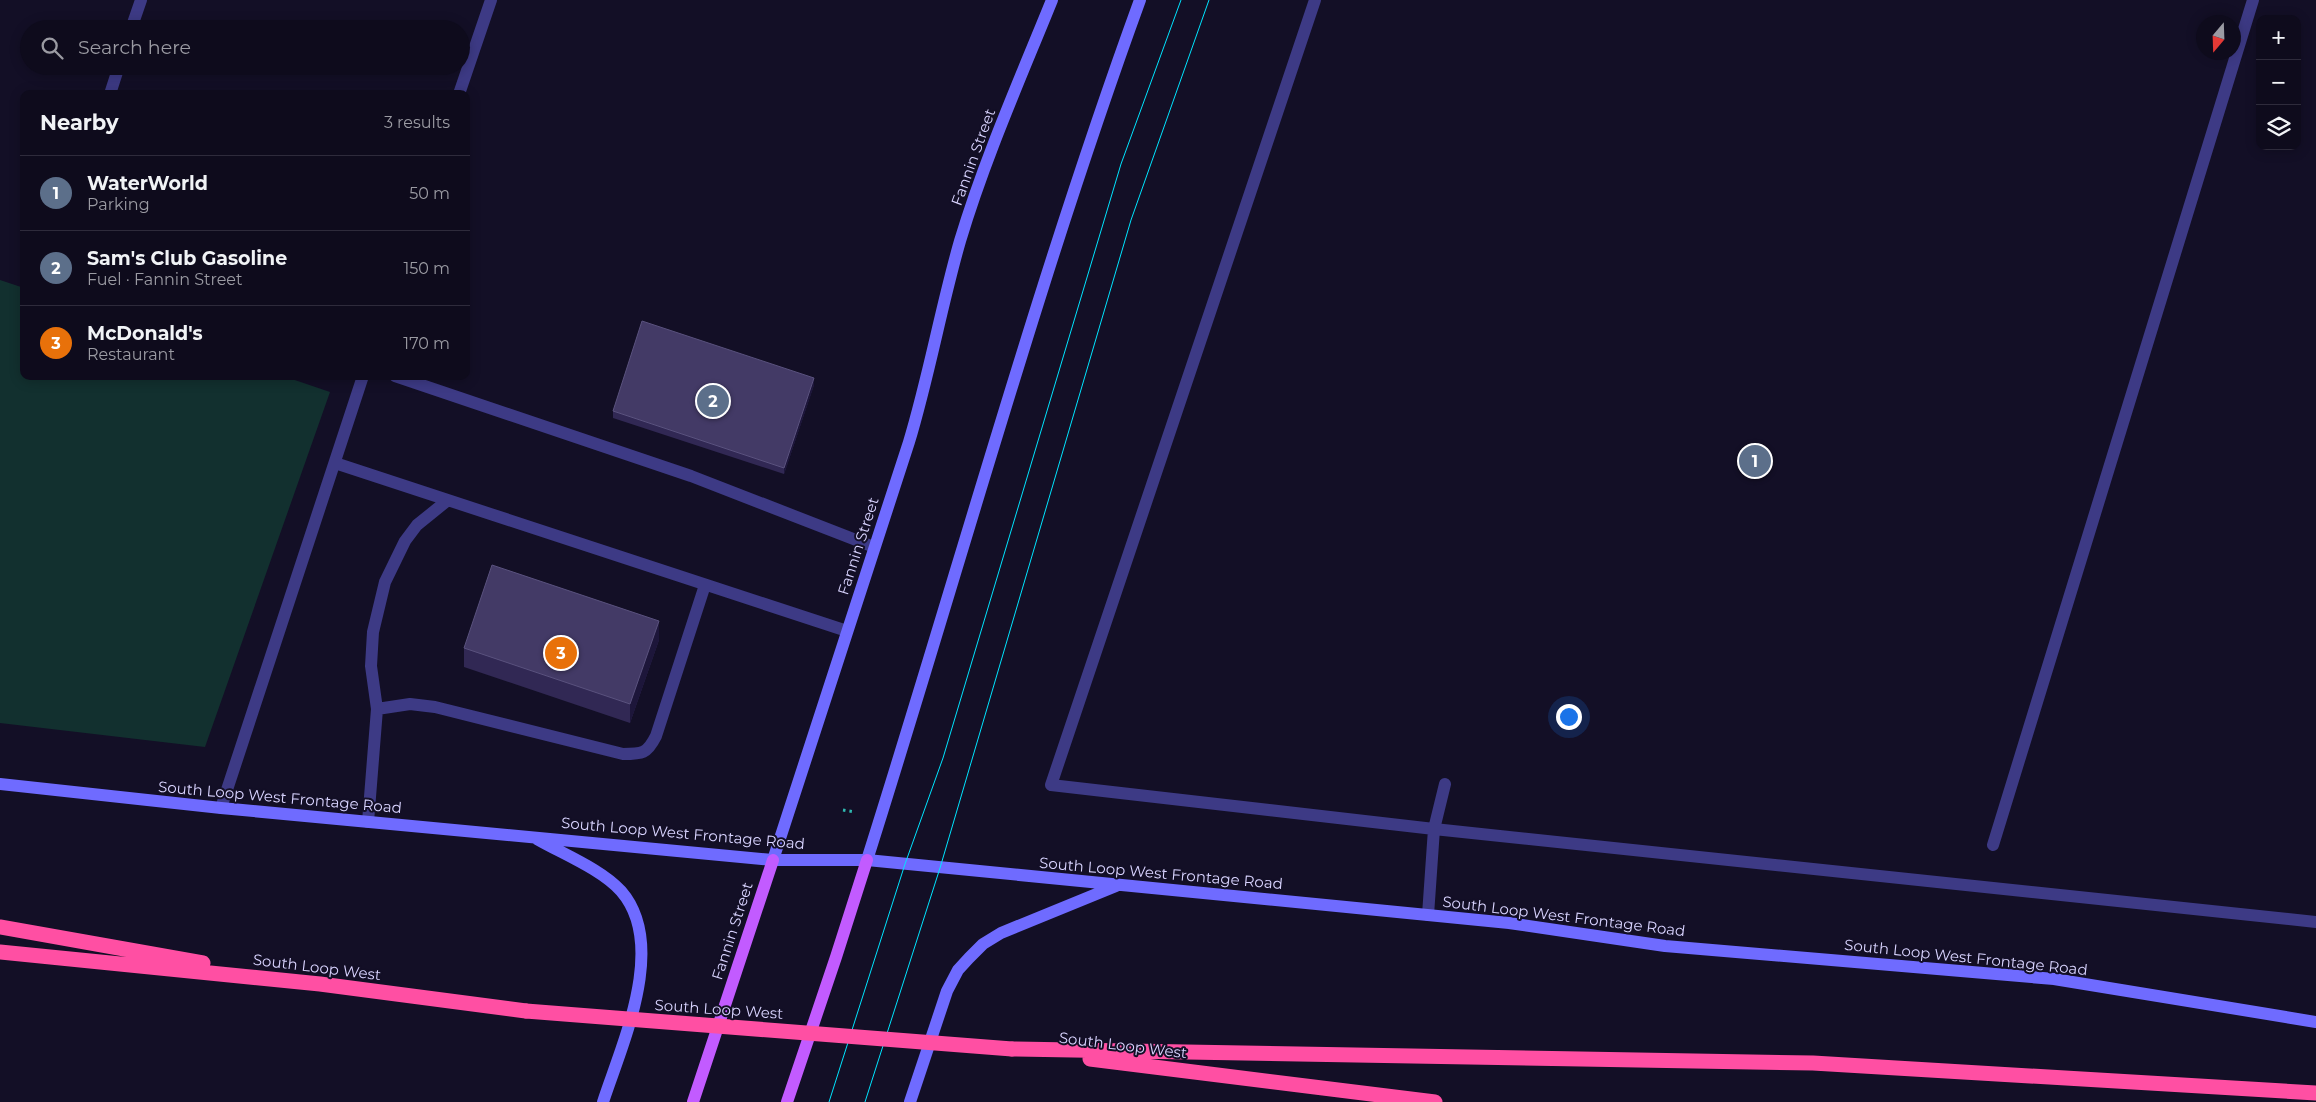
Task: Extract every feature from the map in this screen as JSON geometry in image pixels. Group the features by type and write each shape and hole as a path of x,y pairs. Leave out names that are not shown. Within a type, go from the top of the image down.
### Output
{"highway":[{"path":"0,927 320,984"},
{"name":"South Loop West","path":"0,952 320,984 526,1011 1012,1049 1435,1102"},
{"path":"1012,1049 1814,1064 2316,1093"}],"main road":[{"name":"Fannin Street","path":"693,1102 922,399 960,241 1010,103 1052,0"},
{"path":"787,1102 867,860 1032,318 1096,121 1140,0"},
{"name":"South Loop West Frontage Road","path":"0,784 221,808 773,860 867,860 1509,923 1665,946 2054,979 2316,1022"},
{"path":"533,836 607,878 621,891 631,906 638,925 641,943 636,998 603,1102"},
{"path":"910,1102 947,990 964,964 983,944 1001,934 1118,885"}],"lane":[{"path":"134,20 140,0"},
{"path":"470,62 491,0"},
{"path":"1315,0 1051,785 1434,829 2316,922"},
{"path":"1993,845 2253,0"},
{"path":"111,90 116,75"},
{"path":"460,90 465,75"},
{"path":"221,808 363,380"},
{"path":"407,380 691,476 874,547"},
{"path":"335,463 847,631"},
{"path":"368,822 377,710 371,666 373,632 385,582 405,541 417,525 448,500"},
{"path":"377,710 410,704 435,707 623,754 643,752 650,747 656,736 705,585"},
{"path":"1428,915 1434,829 1445,784"}],"green space":[{"path":"0,280 20,287 20,380 295,380 330,392 205,747 0,723"}],"building":[{"path":"642,321 814,378 784,468 613,411"},
{"path":"492,565 659,621 630,704 464,648"}],"tram line":[{"path":"829,1102 905,864 943,758 1121,164 1181,0"},
{"path":"865,1102 940,868 1131,220 1209,0"}],"place":[{"name":"Sam's Club Gasoline","path":"713,401"},
{"name":"WaterWorld","path":"1755,461"},
{"name":"McDonald's","path":"561,653"}]}
